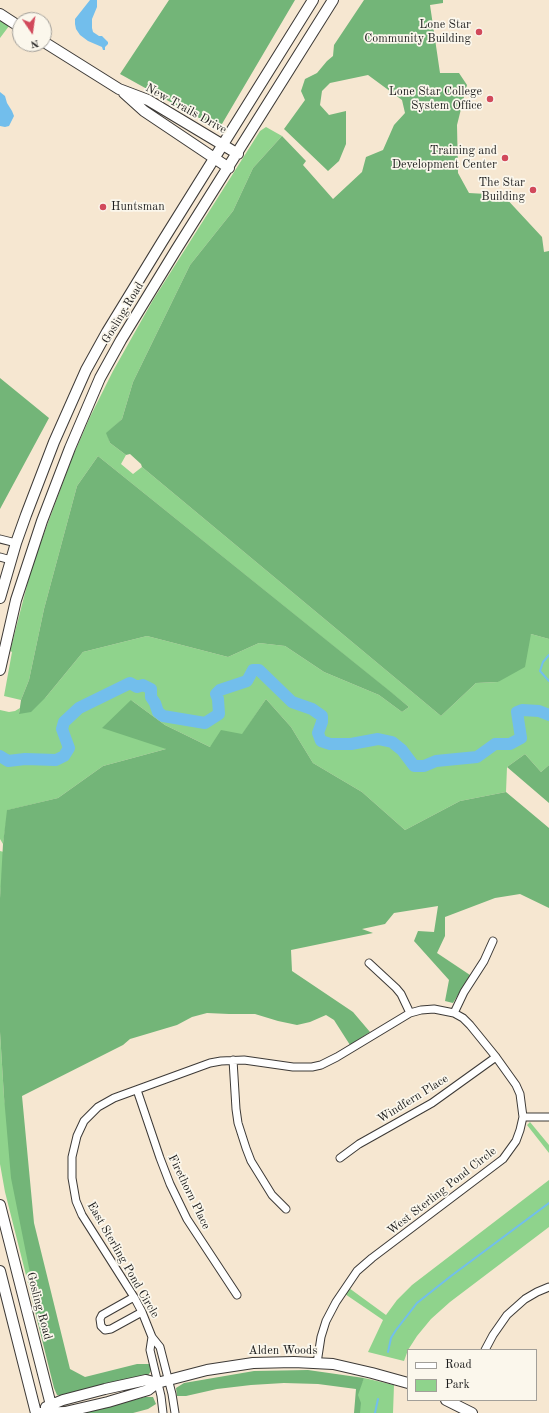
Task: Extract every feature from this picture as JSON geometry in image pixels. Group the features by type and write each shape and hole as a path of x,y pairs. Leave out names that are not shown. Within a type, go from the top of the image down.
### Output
{"main road":[{"name":"Gosling Road","path":"0,598 16,543 54,442 86,370 107,332 162,242 314,0"},
{"name":"Gosling Road","path":"0,670 16,600 42,521 70,448 100,378 176,250 238,154 333,0"},
{"path":"0,14 12,22"},
{"name":"New Trails Drive","path":"52,47 119,89 144,111 229,168"},
{"name":"New Trails Drive","path":"119,89 148,100 238,154"},
{"name":"Gosling Road","path":"0,1205 52,1410"},
{"path":"0,1271 36,1413"},
{"name":"Alden Woods","path":"36,1413 52,1410 65,1412 108,1402 148,1390 157,1383 206,1370 253,1363 317,1363 350,1368 407,1383"},
{"path":"458,1403 472,1413"}],"street":[{"path":"0,539 16,543"},
{"path":"0,557 11,560"},
{"path":"454,1013 464,992 484,961 493,941"},
{"path":"369,963 401,994 410,1013"},
{"name":"West Sterling Pond Circle","path":"233,1060 257,1061 302,1068 321,1065 337,1058 410,1013 434,1009 454,1013 466,1021 496,1056 516,1085 520,1094 523,1117 520,1130 516,1141 503,1159 372,1258 358,1271 336,1302 326,1321 321,1337 317,1363"},
{"name":"Windfern Place","path":"340,1158 359,1144 432,1103 496,1056"},
{"path":"233,1060 238,1123 246,1148 251,1161 272,1195 286,1209"},
{"name":"East Sterling Pond Circle","path":"175,1413 169,1380 160,1347 152,1337 134,1297 79,1209 74,1190 71,1166 72,1157 80,1128 88,1116 105,1102 210,1063 233,1060"},
{"name":"Firethorn Place","path":"137,1090 170,1184 187,1219 237,1296"},
{"path":"523,1117 549,1117"},
{"path":"485,1349 492,1335 507,1315 525,1299 549,1287"},
{"path":"134,1297 102,1315 100,1320 101,1326 105,1330 110,1329 142,1312"},
{"name":"East Sterling Pond Circle","path":"152,1337 150,1350 161,1396 163,1413"}],"green space":[{"path":"169,0 295,0 219,129 120,74"},
{"path":"364,0 443,0 443,3 430,5 440,73 459,73 467,85 457,125 458,173 469,193 503,195 542,237 544,252 549,251 549,639 531,634 525,667 498,682 476,683 441,716 142,467 141,464 130,454 126,455 110,443 106,433 122,419 133,382 190,265 233,211 253,168 282,136 306,161 303,165 333,199 362,172 366,157 383,150 394,125 405,113 402,100 368,75 330,83 322,91 320,105 329,115 346,111 346,144 339,161 328,171 284,129 305,100 301,91 305,79 317,73 333,56 334,45"},
{"path":"0,20 9,26 0,38"},
{"path":"266,127 282,136 253,168 233,211 190,265 133,382 122,419 107,433 110,443 126,455 121,464 133,474 142,467 441,716 476,683 498,682 531,634 549,639 549,765 541,772 525,754 507,767 506,792 460,801 405,830 362,792 313,763 291,727 266,699 242,735 210,747 165,725 131,700 166,749 103,766 58,798 8,810 3,844 0,839 0,710 9,712 20,708 19,713 46,697 83,652 147,636 228,657 259,643 285,646 324,672 379,695 402,712 409,707 98,456 77,486 44,609 29,680 21,700 4,696 12,652 10,651 32,566 72,458 90,417 113,371 153,300 260,131"},
{"path":"0,378 49,418 0,509"},
{"path":"98,456 409,707 402,712 379,695 324,672 285,646 259,643 228,657 147,636 83,652 46,697 31,712 19,714 21,700 29,680 44,609 77,486"},
{"path":"266,699 291,727 313,763 362,792 405,830 460,801 506,792 549,828 549,908 520,894 495,898 445,917 445,936 437,953 470,975 453,1003 445,1001 449,980 414,941 418,931 434,932 438,906 394,913 385,924 362,929 373,933 291,950 292,971 353,1012 370,1032 350,1045 334,1020 326,1015 310,1022 297,1025 255,1014 207,1013 192,1017 177,1025 130,1039 123,1045 22,1096 34,1223 70,1369 85,1377 137,1364 150,1364 151,1371 147,1377 63,1396 57,1395 29,1287 32,1283 11,1178 4,1097 0,1032 0,898 3,844 7,810 58,798 103,766 166,749 102,728 131,700 165,725 210,747 221,730 242,734"},
{"path":"525,754 541,772 549,765 549,803 507,767"},
{"path":"0,851 4,852 0,898"},
{"path":"0,1032 4,1097 32,1283 29,1287 5,1192 0,1164"},
{"path":"530,1122 549,1145 549,1153 527,1125"},
{"path":"549,1180 549,1227 450,1302 431,1319 409,1349 407,1349 404,1361 368,1352 383,1320 345,1294 349,1288 386,1315 397,1300 412,1285"},
{"path":"308,1370 364,1378 358,1395 361,1403 360,1413 354,1413 356,1389 318,1384 284,1383 251,1385 217,1389 186,1396 177,1396 176,1388 184,1383 254,1371"},
{"path":"364,1378 394,1385 393,1413 359,1413 356,1394"},
{"path":"145,1397 153,1397 156,1404 148,1409 133,1413 84,1413"}],"water":[{"path":"90,0 97,0 97,7 92,19 92,28 93,32 99,36 102,36 108,42 105,50 103,50 102,47 88,41 80,35 76,29 75,19"},
{"path":"0,92 5,96 14,116 9,126 5,127 0,126"}],"waterway":[{"path":"549,655 543,662 540,671 549,681"},
{"path":"0,756 8,761 25,759 56,760 64,756 69,748 62,729 64,722 79,708 130,683 137,687 143,685 151,689 151,697 158,712 163,716 205,723 219,714 218,699 216,694 220,690 247,681 253,670 259,670 292,702 312,709 322,716 322,722 318,733 321,741 330,744 351,744 378,739 392,742 402,750 414,766 424,766 436,761 477,757 495,744 510,744 521,738 517,712 522,710 539,711 549,715"},
{"path":"388,1352 391,1338 417,1303 549,1203"},
{"path":"375,1413 378,1399"}],"place":[{"name":"Lone Star Community Building","path":"479,32"},
{"name":"Lone Star College System Office","path":"490,99"},
{"name":"Training and Development Center","path":"505,158"},
{"name":"The Star Building","path":"533,190"},
{"name":"Huntsman","path":"103,207"}]}
